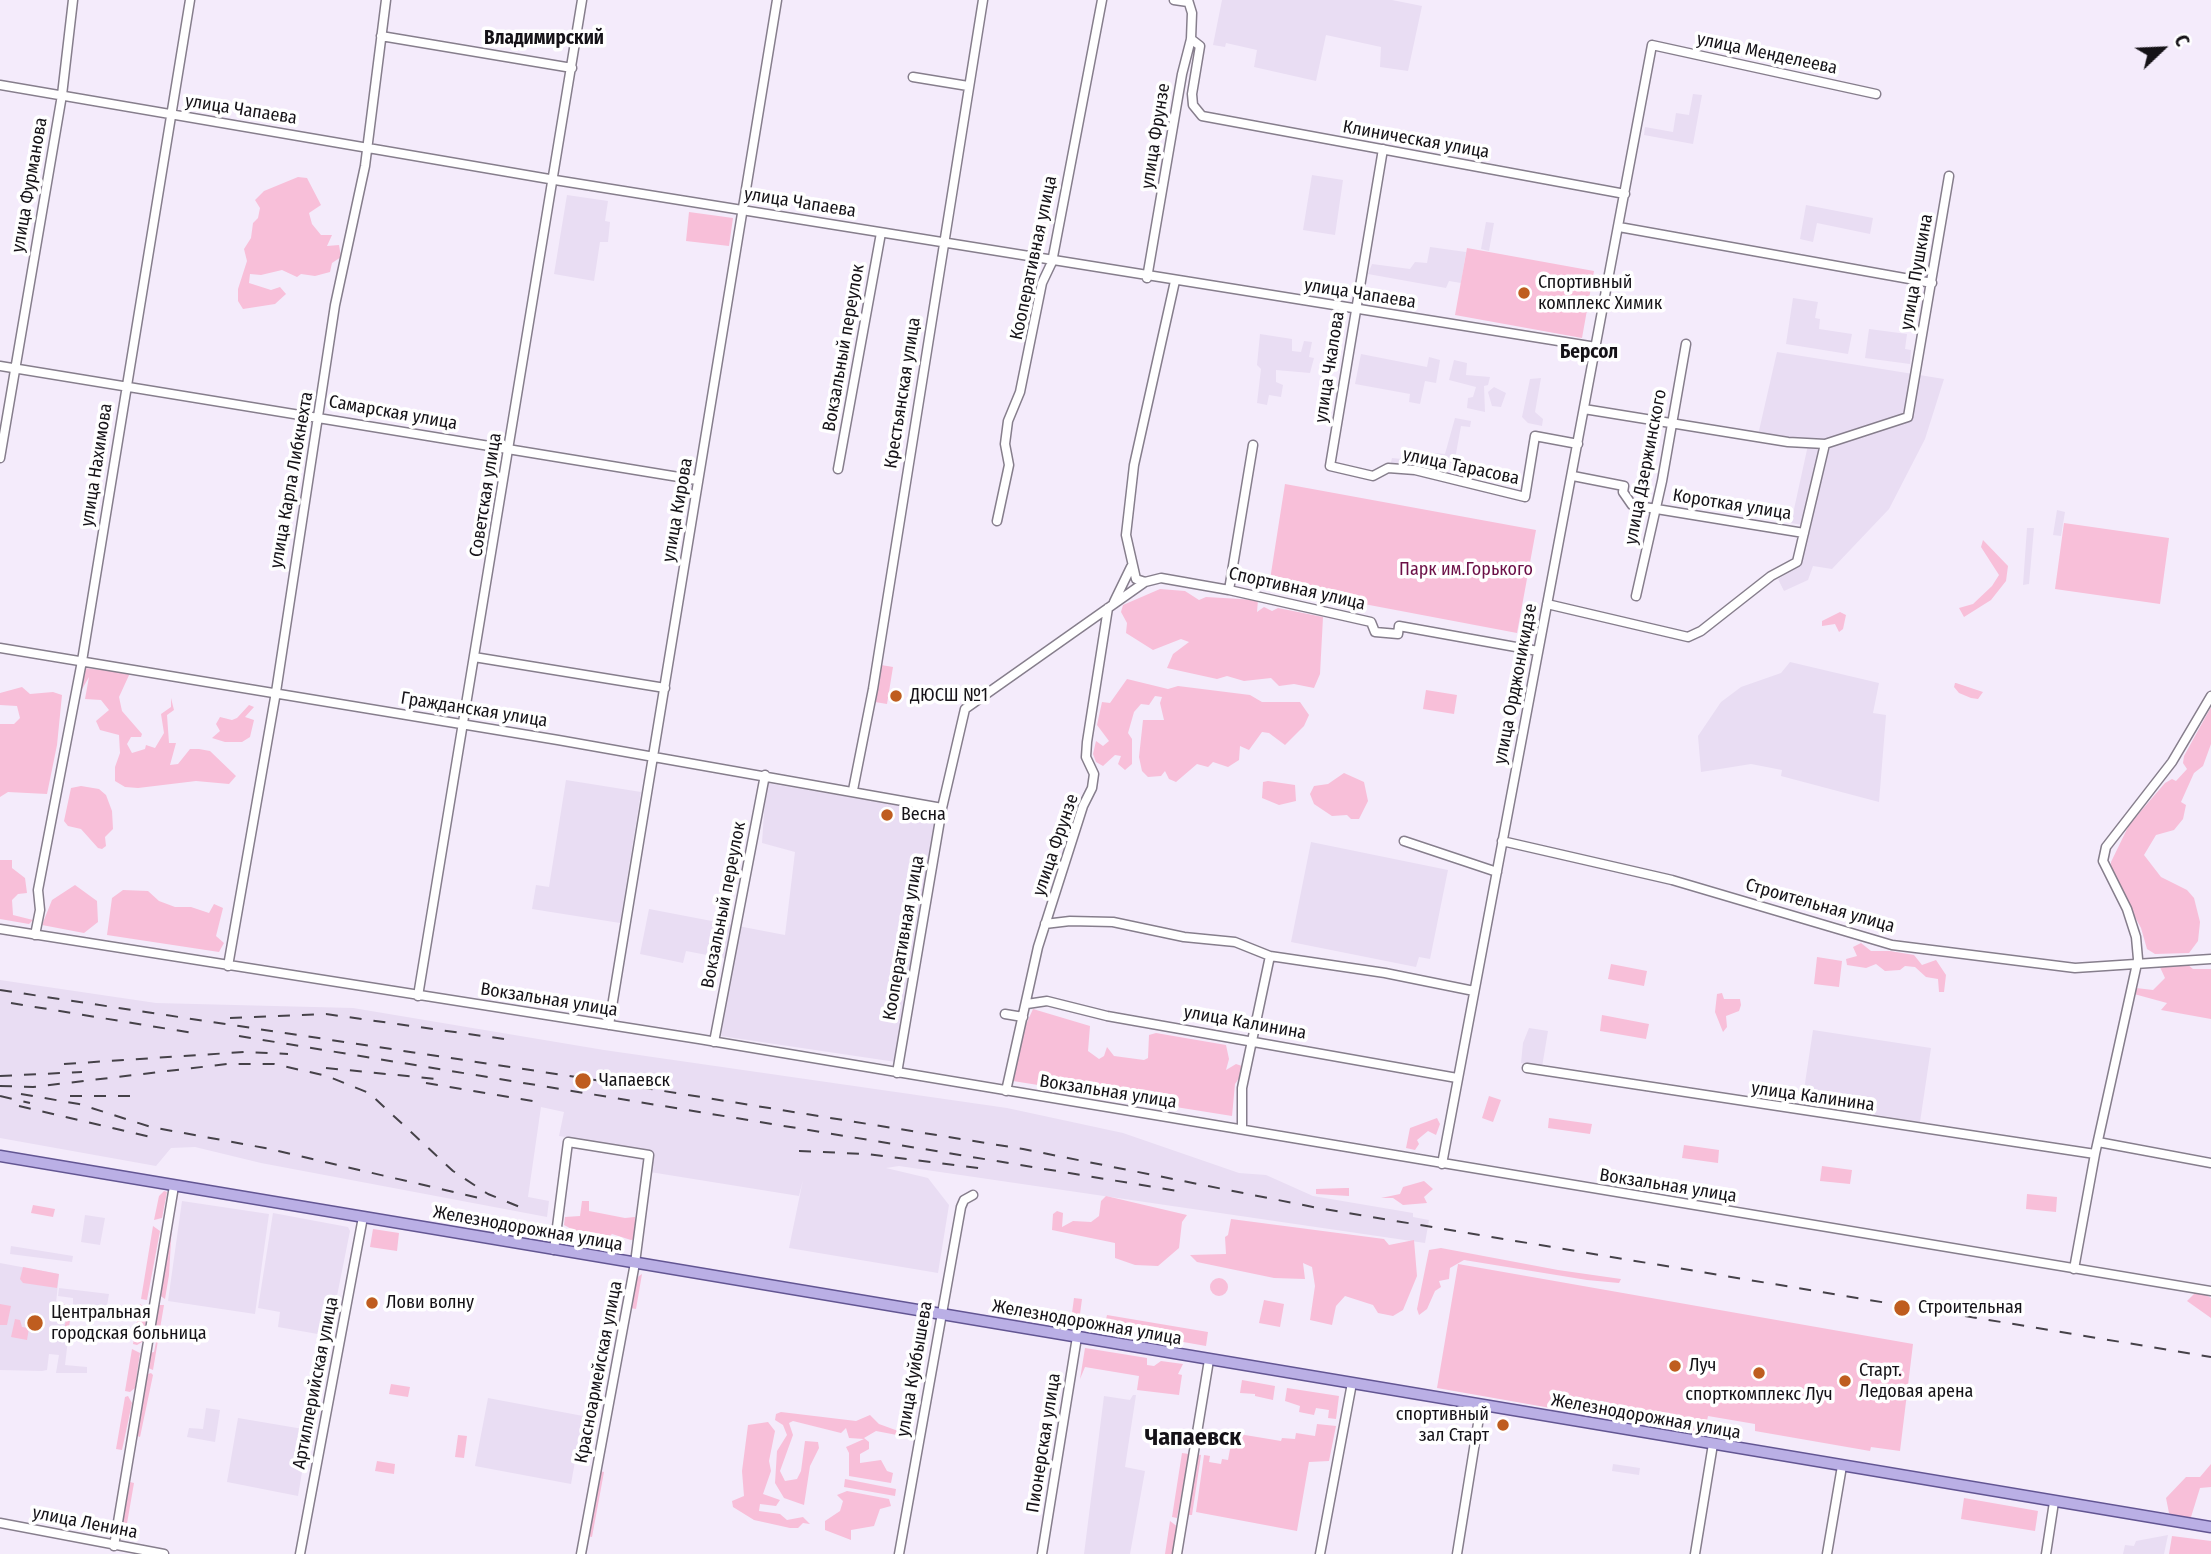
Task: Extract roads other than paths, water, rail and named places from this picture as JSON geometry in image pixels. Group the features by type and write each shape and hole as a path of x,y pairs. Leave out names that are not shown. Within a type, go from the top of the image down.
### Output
{"main road":[{"name":"Железнодорожная улица","path":"0,1156 2211,1527"}],"street":[{"name":"улица Фурманова","path":"0,458 62,95 73,0"},
{"name":"улица Нахимова","path":"35,934 42,866 82,662 125,385 173,116 190,0"},
{"name":"улица Карла Либкнехта","path":"228,966 276,692 335,304 365,166 365,146 386,0"},
{"name":"Советская улица","path":"418,996 555,180 582,0"},
{"name":"улица Кирова","path":"609,1025 777,0"},
{"name":"Крестьянская улица","path":"853,790 873,689 942,243 983,0"},
{"name":"Кооперативная улица","path":"997,521 1009,465 1005,444 1008,421 1020,392 1042,283 1052,262 1102,0"},
{"path":"1174,0 1188,1"},
{"name":"улица Фрунзе","path":"1147,278 1182,74 1192,39 1192,13 1188,1"},
{"path":"381,36 572,68"},
{"name":"Клиническая улица","path":"1192,39 1200,46 1193,105 1202,116 1625,194"},
{"name":"улица Менделеева","path":"1653,46 1875,94"},
{"name":"улица Орджоникидзе","path":"1441,1164 1653,46"},
{"path":"913,77 968,86"},
{"name":"улица Чапаева","path":"0,85 1147,278 1596,347"},
{"name":"улица Чкалова","path":"1330,466 1383,149"},
{"name":"улица Пушкина","path":"1825,443 1908,417 1949,176"},
{"path":"1619,227 1932,283"},
{"name":"Вокзальный переулок","path":"838,468 881,233"},
{"path":"1145,582 1136,579 1131,567 1126,535 1134,465 1175,281"},
{"name":"улица Дзержинского","path":"1636,596 1686,344"},
{"name":"Самарская улица","path":"0,366 697,480"},
{"path":"1546,604 1688,637 1701,631 1770,576 1797,562 1825,443 1788,442 1584,409"},
{"name":"улица Тарасова","path":"1330,466 1373,476 1388,468 1415,470 1525,497 1535,436 1578,444"},
{"path":"1229,590 1253,445"},
{"name":"Короткая улица","path":"1573,476 1624,486 1623,492 1632,505 1804,533"},
{"path":"1111,606 1131,567"},
{"name":"Спортивная улица","path":"1145,582 1161,578 1229,590 1371,622 1375,632 1398,634 1399,626 1538,651"},
{"name":"Кооперативная улица","path":"897,1073 942,808 965,709 1145,582"},
{"name":"улица Фрунзе","path":"1006,1091 1045,924 1076,835 1083,806 1092,788 1094,774 1086,757 1087,743 1111,606"},
{"name":"Гражданская улица","path":"0,648 765,775 942,808"},
{"path":"474,657 665,688"},
{"path":"2074,1269 2095,1154 2134,966 2138,959 2136,937 2127,909 2103,861 2106,847 2172,762 2211,696"},
{"name":"Вокзальный переулок","path":"714,1042 765,775"},
{"path":"1404,841 1497,872"},
{"name":"Строительная улица","path":"1503,841 1672,880 1892,945 2075,968 2211,959"},
{"path":"1045,924 1070,921 1113,922 1184,937 1236,942 1269,957 1335,965 1474,991"},
{"name":"Вокзальная улица","path":"0,929 714,1042 2211,1291"},
{"path":"1242,1129 1242,1088 1269,957"},
{"name":"улица Калинина","path":"1027,1003 1047,1001 1107,1016 1457,1078"},
{"path":"1005,1014 1023,1017"},
{"name":"улица Калинина","path":"1527,1068 2095,1154"},
{"name":"Красноармейская улица","path":"554,1250 568,1142 649,1154 635,1263 581,1554"},
{"path":"2098,1142 2211,1163"},
{"path":"114,1546 174,1186"},
{"name":"улица Куйбышева","path":"899,1554 961,1208 964,1200 973,1195"},
{"name":"Артиллерийская улица","path":"300,1554 363,1217"},
{"name":"Пионерская улица","path":"1042,1554 1077,1337"},
{"path":"1177,1554 1209,1360"},
{"path":"1320,1554 1352,1383"},
{"path":"1457,1554 1481,1405"},
{"path":"1695,1554 1713,1444"},
{"path":"1827,1554 1842,1466"},
{"path":"2046,1554 2054,1502"},
{"name":"улица Ленина","path":"0,1523 164,1554"}],"railway":[{"path":"0,990 583,1078 1023,1149 1318,1208 2211,1357"},
{"path":"11,1003 199,1034"},
{"path":"230,1018 326,1014 504,1039"},
{"path":"239,1036 1178,1191"},
{"path":"64,1064 244,1052 288,1054"},
{"path":"0,1086 33,1087 227,1064 274,1064 327,1076 369,1093 453,1171 488,1194 520,1207"},
{"path":"326,1068 437,1079"},
{"path":"0,1076 82,1072"},
{"path":"426,1083 533,1101"},
{"path":"21,1094 79,1104 151,1127 265,1148 488,1200"},
{"path":"0,1096 30,1103"},
{"path":"70,1096 137,1096"},
{"path":"19,1106 159,1139"},
{"path":"799,1151 866,1154 979,1168"}],"place":[{"name":"Спортивный комплекс Химик","path":"1524,293"},
{"name":"ДЮСШ №1","path":"896,696"},
{"name":"Весна","path":"887,815"},
{"name":"Чапаевск","path":"583,1081"},
{"name":"Лови волну","path":"372,1303"},
{"name":"Строительная","path":"1902,1308"},
{"name":"Центральная городская больница","path":"35,1323"},
{"name":"Луч","path":"1675,1366"},
{"name":"спорткомплекс Луч","path":"1759,1373"},
{"name":"Старт. Ледовая арена","path":"1845,1381"},
{"name":"спортивный зал Старт","path":"1503,1425"}],"district":[{"name":"Владимирский","path":"544,39"},
{"name":"Берсол","path":"1589,353"},
{"name":"Чапаевск","path":"1193,1438"}],"park label":[{"name":"Парк им.Горького","path":"1466,570"}]}
